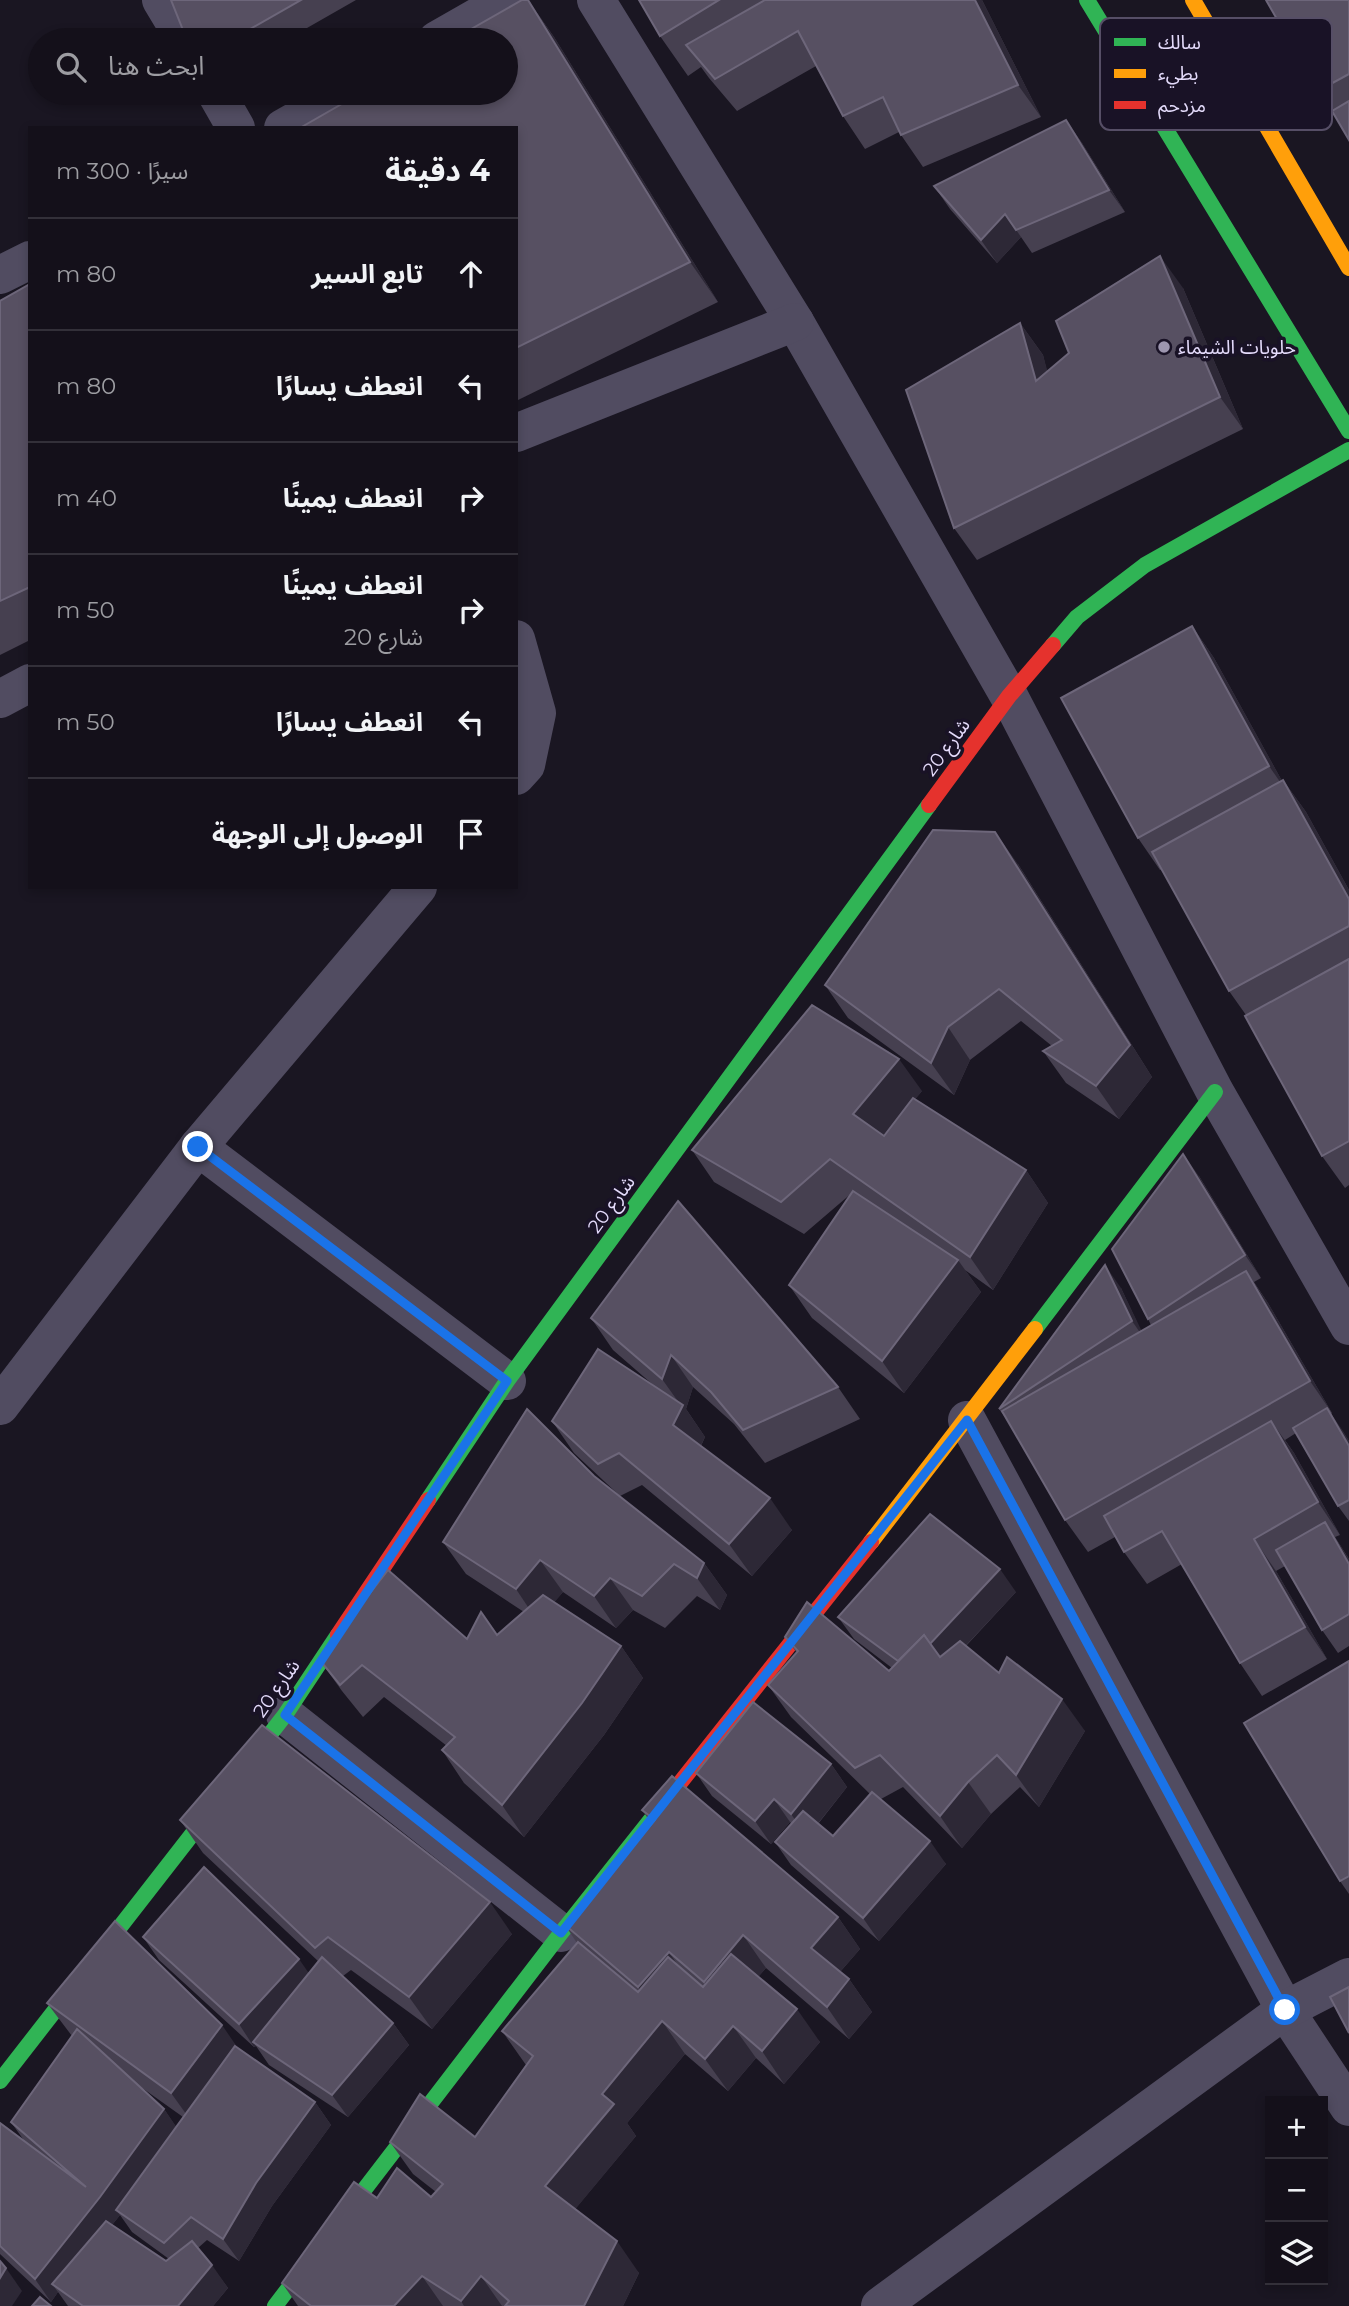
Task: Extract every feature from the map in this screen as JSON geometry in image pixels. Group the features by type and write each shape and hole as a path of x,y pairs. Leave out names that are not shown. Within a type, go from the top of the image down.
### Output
{"street":[{"path":"161,0 178,28"},
{"path":"458,28 507,0"},
{"path":"596,0 795,322 1009,696 1215,1092 1349,1326"},
{"path":"1087,0 1100,21"},
{"path":"1193,0 1203,18"},
{"path":"223,105 235,126"},
{"path":"287,126 324,105"},
{"path":"1166,130 1349,431"},
{"path":"1269,130 1349,268"},
{"path":"0,275 28,261"},
{"path":"518,432 795,322"},
{"name":"شارع 20","path":"0,2081 285,1715 507,1381 1009,696 1077,617 1145,565 1349,450"},
{"path":"518,646 537,713 526,765 518,774"},
{"path":"0,699 28,684"},
{"path":"0,1406 198,1147 416,889"},
{"path":"275,2306 561,1933 967,1420 1215,1092"},
{"path":"198,1147 507,1381"},
{"path":"967,1420 1285,2010 1349,2107"},
{"path":"285,1715 561,1933"},
{"path":"880,2306 1285,2010 1349,1977"}],"building":[{"path":"171,0 301,0 252,28 182,28"},
{"path":"522,0 528,0 690,262 518,347 518,126 303,126 340,105 518,105 518,28 473,28"},
{"path":"639,0 719,0 660,36"},
{"path":"765,0 975,0 1018,85 901,135 883,97 843,116 798,31 715,79 686,45"},
{"path":"1266,0 1349,0 1349,74 1332,83 1332,18 1276,18"},
{"path":"1349,101 1349,140 1332,111"},
{"path":"1066,120 1109,190 1016,230 1005,214 981,240 934,186"},
{"path":"1160,256 1220,397 954,528 906,390 1020,323 1036,381 1069,353 1056,321"},
{"path":"28,285 28,588 0,601 0,301"},
{"path":"1192,626 1269,766 1138,838 1061,698"},
{"path":"1283,780 1349,899 1349,926 1229,991 1152,852"},
{"path":"933,830 995,832 1130,1045 1096,1086 1043,1051 1062,1040 999,989 948,1027 931,1063 825,985"},
{"path":"1349,959 1349,1141 1322,1156 1245,1016"},
{"path":"812,1005 899,1059 853,1114 884,1136 913,1098 1026,1170 970,1257 830,1159 781,1202 692,1150"},
{"path":"1183,1154 1245,1255 1148,1319 1112,1249"},
{"path":"853,1191 958,1260 882,1361 789,1285"},
{"path":"678,1201 838,1387 743,1430 711,1392 671,1355 662,1379 591,1318"},
{"path":"1105,1265 1132,1321 999,1409"},
{"path":"1246,1271 1310,1381 1065,1520 1002,1411"},
{"path":"598,1349 683,1405 673,1425 770,1498 729,1544 619,1453 598,1464 552,1421"},
{"path":"1327,1408 1349,1446 1349,1500 1338,1506 1293,1428"},
{"path":"527,1409 594,1476 704,1563 697,1578 674,1564 642,1596 610,1578 594,1596 540,1560 516,1589 443,1542"},
{"path":"1271,1421 1318,1502 1254,1539 1305,1627 1240,1663 1162,1531 1124,1552 1104,1516"},
{"path":"930,1514 1000,1569 930,1644 924,1635 898,1661 838,1617"},
{"path":"1325,1522 1349,1564 1349,1614 1322,1630 1276,1550"},
{"path":"388,1570 467,1639 481,1612 497,1635 543,1595 621,1646 582,1703 502,1805 442,1750 455,1737 362,1665 340,1685 319,1659"},
{"path":"807,1602 889,1671 924,1635 940,1657 960,1641 999,1673 1007,1657 1062,1699 1016,1775 997,1755 968,1782 940,1816 880,1755 855,1768 768,1685 798,1651 785,1637"},
{"path":"1349,1661 1349,1876 1340,1881 1244,1723"},
{"path":"753,1702 831,1764 791,1814 774,1799 755,1821 696,1773"},
{"path":"262,1725 490,1902 409,1997 328,1937 315,1948 180,1820"},
{"path":"672,1776 838,1917 811,1948 849,1979 827,2007 743,1935 704,1982 669,1952 638,1987 565,1925 655,1820 642,1810"},
{"path":"872,1792 930,1841 863,1918 775,1842 803,1811 833,1836"},
{"path":"204,1867 299,1959 239,2024 143,1937"},
{"path":"115,1921 222,2025 171,2093 47,2003"},
{"path":"578,1942 638,1992 668,1957 703,1987 731,1954 797,2009 762,2051 733,2026 705,2059 662,2021 602,2094 614,2104 545,2186 617,2241 584,2306 505,2306 509,2301 481,2276 461,2301 422,2276 394,2306 311,2306 282,2283 354,2182 377,2198 397,2168 431,2197 443,2184 390,2142 420,2094 475,2137 533,2056 502,2031"},
{"path":"322,1957 393,2023 332,2095 253,2042"},
{"path":"1349,1987 1349,2033 1330,1997"},
{"path":"77,2029 164,2109 100,2197 35,2279 0,2246 0,2123 86,2187 11,2122"},
{"path":"235,2046 315,2102 256,2183 223,2239 191,2217 164,2243 116,2210"},
{"path":"106,2221 166,2261 192,2241 212,2265 178,2306 83,2306 52,2284"},
{"path":"0,2261 6,2268 0,2278"},
{"path":"40,2297 51,2306 32,2306"}],"traffic: fast":[{"path":"1087,0 1100,21"},
{"path":"1166,130 1349,431"},
{"path":"1053,645 1077,617 1145,565 1349,450"},
{"path":"428,1500 507,1381 929,805"},
{"path":"1035,1329 1215,1092"},
{"path":"0,2081 285,1715 338,1635"},
{"path":"275,2306 561,1933 672,1793"}],"traffic: slow":[{"path":"1193,0 1203,18"},
{"path":"1269,130 1349,268"},
{"path":"871,1542 1035,1329"}],"traffic: jam":[{"path":"929,805 1009,696 1053,645"},
{"path":"338,1635 428,1500"},
{"path":"672,1793 871,1542"}],"place":[{"name":"حلويات الشيماء","path":"1164,347"}],"route":[{"path":"198,1147 507,1381 285,1715 561,1933 967,1420 1285,2010"}]}
